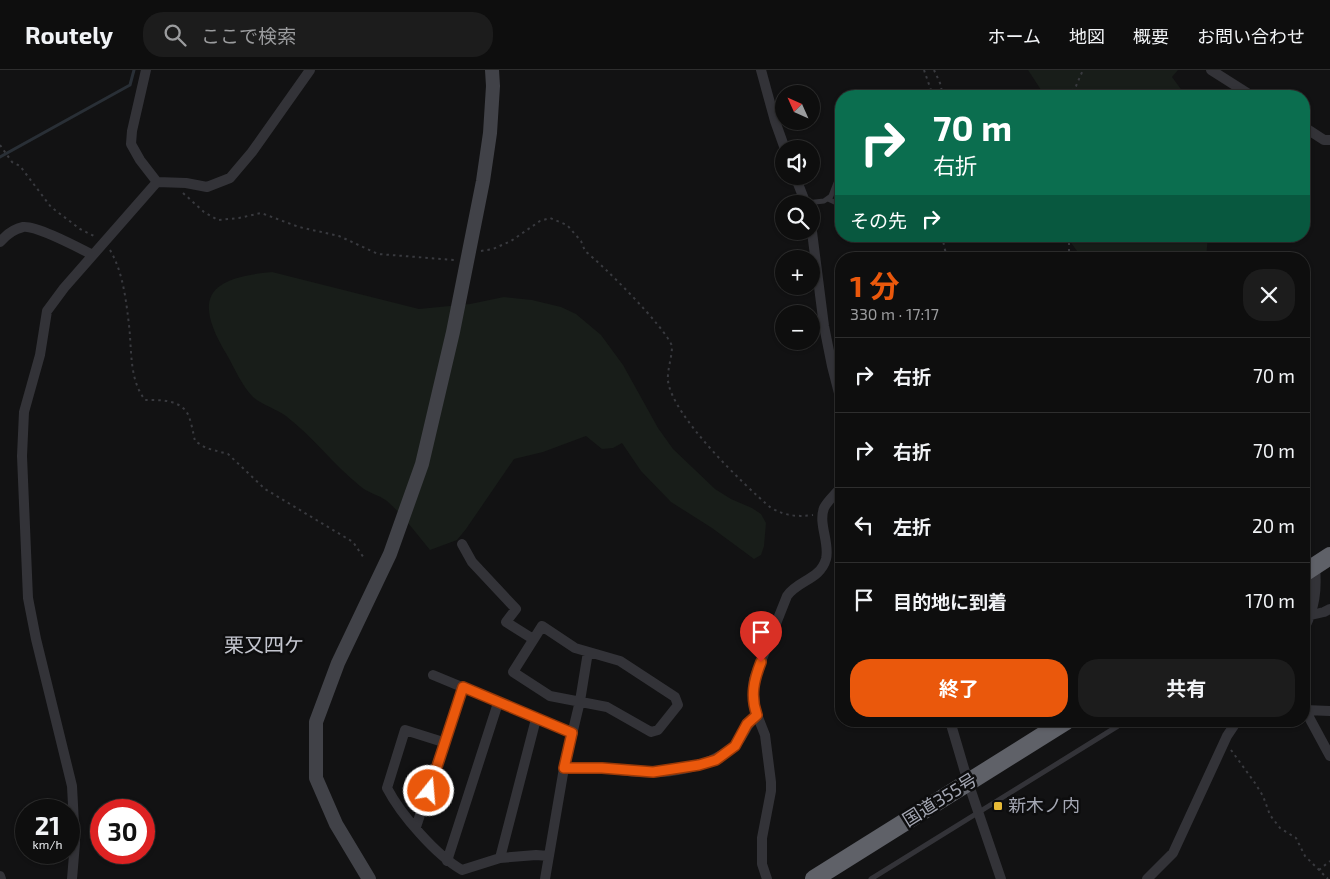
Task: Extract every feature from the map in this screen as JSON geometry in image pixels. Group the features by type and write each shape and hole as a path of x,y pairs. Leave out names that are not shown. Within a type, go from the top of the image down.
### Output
{"highway":[{"path":"1310,569 1330,556"},
{"name":"国道355号","path":"814,879 1056,727"}],"street":[{"path":"146,70 135,113 131,144 140,160 157,182 208,187 230,178 252,152 310,70"},
{"path":"369,879 336,824 316,778 316,722 338,663 390,554 422,464 468,262 483,181 490,133 493,86 492,70"},
{"path":"761,70 782,140"},
{"path":"1211,70 1243,90"},
{"path":"1310,131 1324,140 1330,141"},
{"path":"72,879 74,843 72,786 30,606 22,456 24,412 40,356 47,311 64,288 157,182"},
{"path":"0,242 9,232 24,227 43,232 93,255"},
{"path":"813,240 824,326 835,378"},
{"path":"767,879 762,864 762,838 771,792 771,782 765,735 753,698 754,679 787,596 796,586 816,576 826,558 823,514 827,503 835,494"},
{"path":"462,544 472,562 516,609 506,622 533,639"},
{"path":"1310,572 1317,587 1315,604 1310,610"},
{"path":"1310,613 1324,612 1330,609"},
{"path":"542,626 567,645 588,652 620,661 675,697 678,702 658,730 651,732 607,707 550,696 513,672 542,626"},
{"path":"545,879 564,768 580,701 588,652"},
{"path":"433,674 572,733"},
{"path":"416,827 463,687"},
{"path":"447,861 498,703"},
{"path":"1310,709 1330,711"},
{"path":"564,768 602,768 653,772 699,765 716,760 735,746 747,724 757,715"},
{"path":"500,858 536,718"},
{"path":"1310,718 1330,756"},
{"path":"952,727 968,782 1001,879"},
{"path":"1147,879 1172,853 1223,744 1233,727"},
{"path":"443,742 405,730 387,788 404,814 447,861 462,870 500,858 536,855 549,856"}],"lane":[{"path":"820,201 828,199 835,189"},
{"path":"828,199 835,202"},
{"path":"871,879 1116,727"}],"path":[{"path":"924,70 931,90"},
{"path":"934,70 941,90"},
{"path":"1072,90 1083,70"},
{"path":"0,145 12,162 20,166 51,207 80,229 105,242 114,257 122,280 129,325 130,357 138,390 145,400 162,400 175,404 186,411 195,441 206,448 228,454 265,489 353,542 364,558"},
{"path":"174,183 193,203 218,220 239,218 261,212 300,227 339,236 378,254 430,256 468,262 483,250 493,249 511,241 540,221 550,218 567,225 580,240 585,251 670,341 672,346 668,378 670,387 684,415 716,454 771,508 797,517 823,514"},
{"path":"1223,744 1238,758 1256,783 1270,815 1280,828 1296,838 1305,856 1328,879"},
{"path":"1319,870 1330,861"}],"shaded area":[{"path":"1028,70 1178,70 1172,77 1182,90 1041,90"},
{"path":"1070,242 1207,242 1207,252 1078,252"},
{"path":"272,272 419,309 470,304 504,297 532,300 561,307 576,314 601,335 623,365 658,428 673,449 715,489 761,514 766,523 764,546 761,555 754,559 712,528 671,502 641,471 622,443 613,448 602,449 586,436 543,452 514,459 457,540 430,550 404,518 387,501 360,486 286,416 253,397 245,388 216,335 210,318 209,305 212,294 220,286 233,279"}],"waterway":[{"path":"0,157 130,85 134,70"}],"place":[{"name":"新木ノ内","path":"998,806"}],"district":[{"name":"栗又四ケ","path":"264,645"}],"route":[{"path":"429,791 443,742 463,687 572,733 564,768 602,768 653,772 676,770 716,760 735,746 747,724 757,715 754,706 753,690 754,679 761,662"}]}
